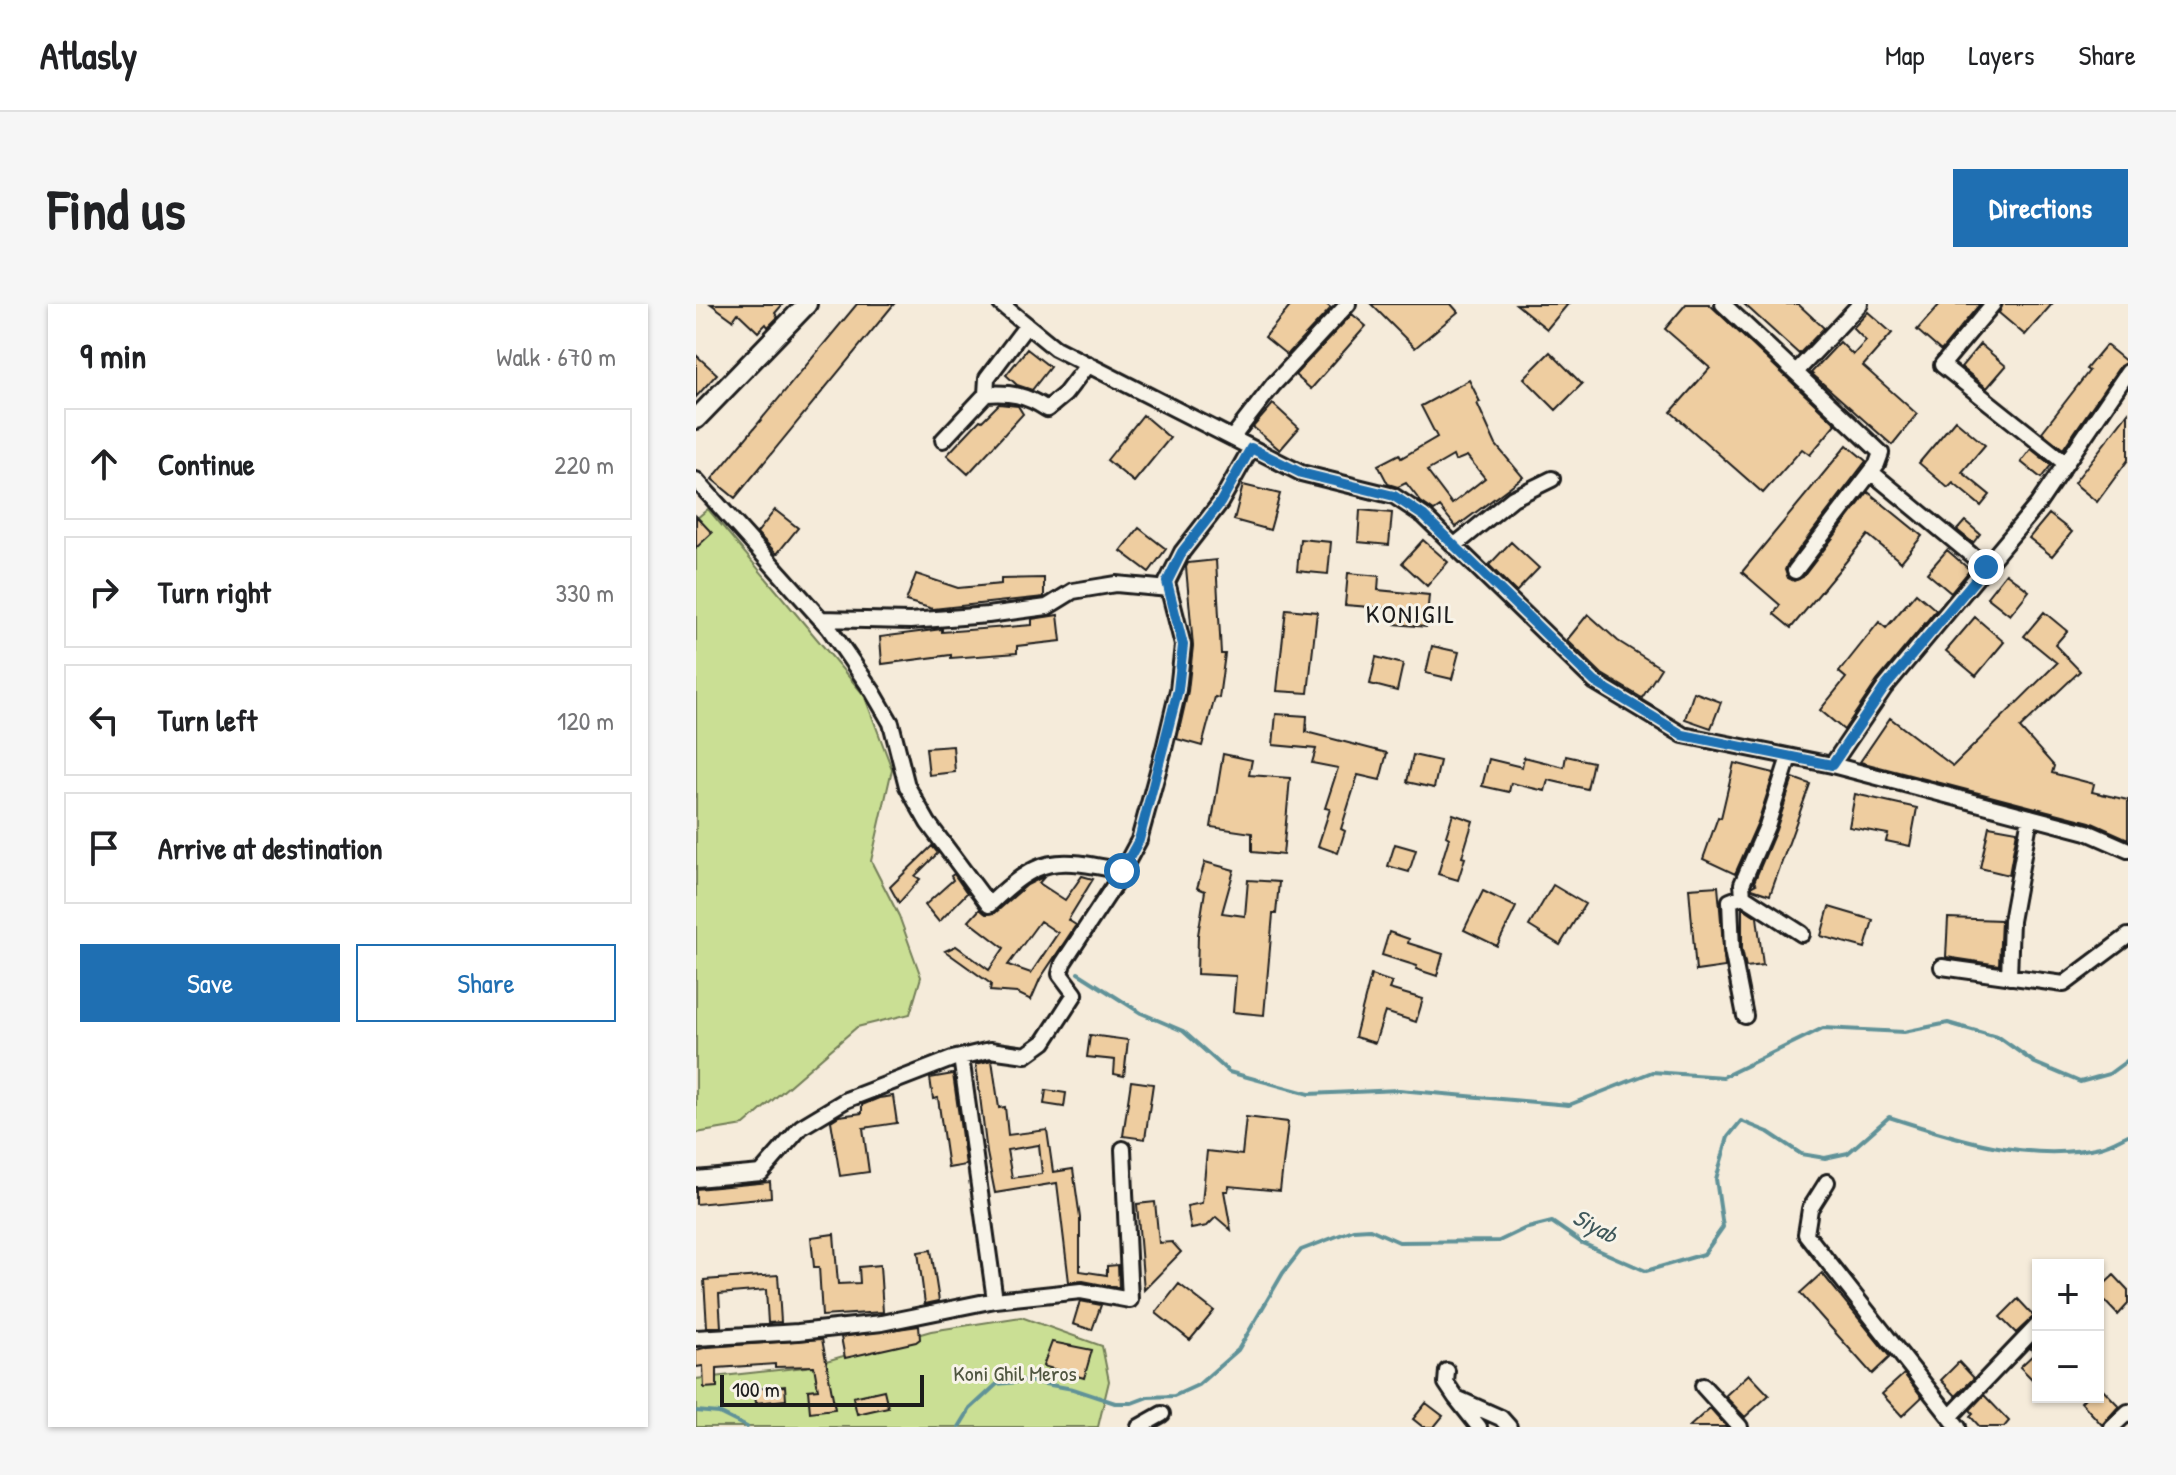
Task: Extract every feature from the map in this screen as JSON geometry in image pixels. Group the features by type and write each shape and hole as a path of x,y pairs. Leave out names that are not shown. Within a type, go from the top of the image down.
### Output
{"main road":[{"path":"696,419 807,304"}],"street":[{"path":"1001,304 1055,348 1301,473 1394,496 1424,516 1595,682 1683,735 1832,765 2087,832 2128,850"},
{"path":"1232,438 1273,385 1348,304"},
{"path":"1723,304 1881,453 1871,472 1795,571"},
{"path":"1796,372 1860,304"},
{"path":"1993,304 1942,365 2065,463"},
{"path":"943,440 986,394 987,378 1027,325"},
{"path":"986,394 1010,392 1034,400 1047,409 1065,394 1088,364"},
{"path":"1832,765 1885,687 2038,504 2128,372"},
{"path":"696,1179 761,1173 801,1127 846,1100 961,1057 990,1050 1026,1055 1044,1042 1075,994 1060,974 1063,963 1139,840 1178,690 1183,645 1167,582 1182,552 1220,503 1251,448"},
{"path":"1871,472 1986,567"},
{"path":"1454,546 1513,498 1552,479"},
{"path":"696,480 821,619 873,692 891,723 907,786 928,823 989,905 1021,875 1039,866 1079,862 1122,871"},
{"path":"821,619 910,621 988,615 1047,607 1073,591 1116,584 1169,589"},
{"path":"1743,896 1742,884 1767,826 1789,757"},
{"path":"2009,977 2011,921 2030,817"},
{"path":"1743,896 1802,934"},
{"path":"1743,896 1730,901 1732,950 1745,1016"},
{"path":"1942,967 2064,984 2128,936"},
{"path":"961,1057 995,1300"},
{"path":"696,1338 882,1323 995,1300 1081,1291 1130,1300 1123,1149"},
{"path":"1827,1182 1810,1209 1806,1234 1954,1422 2033,1331"},
{"path":"1447,1371 1446,1383 1479,1427"},
{"path":"1703,1386 1740,1427"},
{"path":"1456,1398 1501,1418 1509,1427"},
{"path":"2112,1427 2128,1412"},
{"path":"1139,1427 1162,1414"}],"green space":[{"path":"708,509 864,695 892,769 871,861 899,916 921,977 910,1014 857,1027 744,1125 696,1133 696,519"},
{"name":"Koni Ghil Meros","path":"1021,1317 1102,1346 1109,1381 1098,1427 696,1427 696,1379 805,1367 931,1331"}],"building":[{"path":"711,304 783,304 775,313 778,317 758,332 738,313 733,320"},
{"path":"857,304 894,304 735,498 712,479"},
{"path":"1292,304 1326,304 1331,308 1287,355 1265,337"},
{"path":"1371,304 1451,304 1458,312 1415,348"},
{"path":"1516,304 1568,304 1547,329"},
{"path":"1686,304 1709,304 1836,424 1810,455 1802,449 1763,493 1671,412 1710,368 1665,329"},
{"path":"1744,304 1798,304 1824,328 1799,354"},
{"path":"1940,304 1980,304 1941,351 1917,330"},
{"path":"2003,304 2052,304 2025,335 1999,313"},
{"path":"1868,312 1892,333 1863,366 1917,414 1892,445 1811,373 1840,342 1853,355 1866,341 1853,328"},
{"path":"1352,314 1366,326 1311,389 1295,375"},
{"path":"1980,344 2006,366 1987,388 1961,367"},
{"path":"2106,345 2127,362 2120,366 2063,449 2042,432"},
{"path":"1027,349 1050,367 1032,390 1017,385 1006,375"},
{"path":"1550,352 1582,384 1556,410 1524,378"},
{"path":"696,355 717,374 696,397"},
{"path":"1469,380 1496,445 1523,477 1456,527 1440,507 1434,511 1421,502 1406,483 1398,487 1388,484 1378,465 1399,454 1401,458 1437,437 1421,406","holes":["1453,456 1455,461 1467,456 1485,478 1452,504 1427,471"]},
{"path":"999,404 1018,406 1023,414 968,474 947,455"},
{"path":"1273,404 1299,428 1280,450 1253,427"},
{"path":"2128,413 2128,460 2097,502 2074,483"},
{"path":"1143,415 1170,438 1134,482 1107,460"},
{"path":"1955,420 1985,445 1962,472 1990,495 1981,506 1953,483 1948,488 1919,463"},
{"path":"1847,445 1866,461 1787,565 1788,578 1794,581 1803,577 1868,492 1922,536 1901,562 1868,535 1791,628 1774,614 1780,605 1742,572"},
{"path":"2031,449 2051,465 2041,478 2021,462"},
{"path":"1243,485 1280,494 1270,530 1234,520"},
{"path":"775,510 798,528 777,554 757,533"},
{"path":"1360,510 1392,513 1389,545 1358,542"},
{"path":"2049,514 2072,532 2052,556 2029,538"},
{"path":"696,516 712,533 696,548"},
{"path":"1965,521 1980,534 1973,543 1957,530"},
{"path":"1139,528 1166,549 1149,572 1121,551"},
{"path":"1300,539 1331,542 1328,574 1297,571"},
{"path":"1423,540 1448,562 1427,586 1402,563"},
{"path":"1511,542 1539,568 1516,592 1489,565"},
{"path":"1947,550 1970,570 1951,593 1927,573"},
{"path":"1216,560 1221,654 1225,654 1219,698 1215,697 1202,746 1177,739 1188,691 1193,646 1186,567 1188,563"},
{"path":"1348,573 1379,576 1378,590 1429,595 1426,627 1395,624 1396,609 1345,605"},
{"path":"2006,573 2029,591 2010,615 1987,597"},
{"path":"916,574 958,588 1001,584 1001,579 1044,578 1044,597 933,609 906,601"},
{"path":"1916,593 1936,610 1877,681 1844,730 1820,710 1846,678 1839,672 1879,622 1886,628"},
{"path":"1286,609 1317,612 1308,693 1277,691"},
{"path":"2044,612 2067,631 2055,645 2080,671 2020,728 2054,766 2052,773 2094,784 2092,792 2128,800 2128,839 2090,822 1860,762 1890,718 1953,766 2057,663 2024,636"},
{"path":"1588,614 1618,641 1661,668 1642,698 1602,674 1567,640"},
{"path":"1058,615 1061,641 1017,646 1017,653 951,658 951,655 882,664 880,637 942,629 942,632 1032,625 1032,619"},
{"path":"1975,617 2004,642 1976,676 1946,651"},
{"path":"1432,646 1459,652 1452,679 1426,673"},
{"path":"1376,657 1403,664 1397,691 1370,684"},
{"path":"1694,692 1721,702 1711,728 1685,719"},
{"path":"1276,714 1307,716 1306,732 1387,753 1380,780 1358,775 1341,829 1345,831 1338,853 1318,846 1330,809 1325,808 1338,768 1312,763 1316,749 1273,745"},
{"path":"953,746 955,772 929,775 926,748"},
{"path":"1223,754 1252,760 1249,775 1290,778 1283,855 1252,852 1252,833 1211,827"},
{"path":"1413,755 1440,761 1434,788 1407,782"},
{"path":"1566,756 1593,762 1587,789 1548,780 1545,791 1511,783 1509,792 1482,786 1489,759 1522,767 1524,757 1564,767"},
{"path":"1734,763 1774,773 1758,822 1735,874 1703,859 1718,817 1721,818"},
{"path":"1793,778 1810,784 1770,895 1752,889 1752,886 1756,884 1754,882"},
{"path":"1855,794 1917,808 1910,846 1886,841 1888,834 1849,827"},
{"path":"1453,814 1473,821 1458,880 1438,874"},
{"path":"1989,826 2017,831 2009,875 1980,868"},
{"path":"1395,844 1416,850 1409,872 1388,866"},
{"path":"932,846 938,853 915,876 920,879 899,903 890,887"},
{"path":"1205,862 1234,870 1222,913 1245,916 1248,880 1279,882 1264,1015 1233,1012 1236,976 1197,974 1198,935 1205,891 1197,888"},
{"path":"954,874 967,893 939,922 925,905 953,880 951,876"},
{"path":"1045,876 1039,883 1065,900 1082,876 1093,879 1068,920 1076,925 1040,979 1031,1000 1017,993 990,991 991,984 945,951 956,946 989,970 1004,948 969,921 980,909 986,914 995,913 1027,885","holes":["1040,921 1058,933 1031,973 1008,965"]},
{"path":"1553,885 1585,904 1560,945 1529,926"},
{"path":"1718,886 1725,967 1696,971 1689,888"},
{"path":"1483,891 1516,907 1497,946 1464,930"},
{"path":"1742,907 1757,917 1763,965 1746,967 1742,949"},
{"path":"1829,907 1873,920 1865,948 1821,936"},
{"path":"1948,918 2001,920 1999,965 1946,957"},
{"path":"1389,932 1409,939 1408,943 1443,954 1437,976 1382,955"},
{"path":"1371,975 1392,982 1389,989 1423,999 1416,1022 1385,1012 1375,1043 1355,1037"},
{"path":"1090,1035 1128,1040 1124,1076 1114,1074 1115,1060 1087,1057"},
{"path":"992,1060 999,1108 1005,1107 1008,1135 1047,1130 1053,1172 1073,1169 1080,1218 1080,1271 1107,1275 1107,1266 1118,1265 1119,1288 1083,1281 1069,1282 1057,1183 995,1193 976,1064","holes":["1039,1145 1042,1174 1012,1178 1007,1150"]},
{"path":"953,1074 966,1165 948,1168 938,1098 933,1099 930,1078"},
{"path":"1131,1081 1153,1084 1145,1139 1123,1136"},
{"path":"1046,1090 1066,1093 1064,1107 1044,1104"},
{"path":"893,1096 897,1123 863,1128 869,1172 840,1176 831,1121 839,1116 862,1113 862,1105"},
{"path":"1246,1117 1288,1122 1280,1191 1229,1186 1228,1191 1224,1191 1231,1230 1216,1217 1207,1226 1191,1229 1187,1206 1202,1203 1207,1151 1242,1155"},
{"path":"770,1182 771,1197 696,1204 696,1189"},
{"path":"1155,1202 1159,1243 1172,1242 1181,1252 1144,1290 1137,1204"},
{"path":"834,1234 838,1284 860,1283 859,1267 880,1265 883,1312 822,1316 819,1267 814,1267 811,1237"},
{"path":"931,1250 939,1301 925,1304 918,1252"},
{"path":"1822,1273 1890,1357 1872,1374 1800,1293"},
{"path":"778,1275 781,1322 768,1323 766,1290 719,1294 721,1327 707,1327 704,1280"},
{"path":"2114,1275 2128,1290 2128,1304 2118,1315 2104,1300 2104,1284"},
{"path":"1179,1284 1214,1311 1190,1340 1156,1313"},
{"path":"2018,1299 2032,1314 2032,1318 2016,1333 2000,1317"},
{"path":"1080,1301 1101,1305 1092,1330 1073,1324"},
{"path":"919,1326 920,1339 916,1342 845,1358 841,1337"},
{"path":"822,1339 835,1409 810,1412 808,1390 818,1389 814,1366 775,1367 775,1364 717,1368 717,1387 704,1388 703,1366 696,1367 696,1350 708,1347"},
{"path":"1052,1342 1092,1350 1084,1378 1043,1366"},
{"path":"2032,1356 2032,1379 2020,1367"},
{"path":"1959,1362 1974,1378 1956,1396 1941,1380"},
{"path":"1749,1374 1769,1395 1745,1417 1725,1396"},
{"path":"1904,1374 1922,1397 1902,1416 1882,1394"},
{"path":"785,1386 786,1400 756,1403 754,1389"},
{"path":"884,1390 888,1407 857,1414 853,1397"},
{"path":"2104,1390 2119,1406 2102,1425 2082,1403 2104,1403"},
{"path":"1984,1395 2009,1421 2004,1427 1980,1427 1970,1416 1973,1413 1970,1410"},
{"path":"1426,1403 1443,1416 1434,1427 1423,1427 1413,1419"},
{"path":"1710,1408 1727,1427 1689,1427"}],"waterway":[{"path":"1078,973 1141,1013 1183,1031 1229,1072 1309,1094 1399,1090 1569,1105 1652,1072 1723,1077 1823,1028 1904,1032 1948,1023 2000,1038 2035,1063 2080,1082 2109,1074 2128,1060"},
{"name":"Siyab","path":"959,1427 970,1409 997,1384 1028,1381 1073,1389 1115,1403 1174,1396 1198,1385 1238,1350 1283,1273 1301,1250 1353,1230 1370,1229 1399,1242 1499,1241 1524,1229 1552,1222 1582,1243 1646,1271 1704,1254 1723,1227 1716,1179 1728,1137 1741,1121 1768,1132 1801,1154 1825,1158 1848,1153 1889,1117 1994,1146 2047,1152 2104,1146 2128,1135"},
{"path":"696,1411 719,1413 747,1427"}],"district":[{"name":"KONIGIL","path":"1411,614"}],"route":[{"path":"1122,871 1139,840 1178,690 1183,645 1167,582 1182,552 1220,503 1251,448 1301,473 1394,496 1424,516 1595,682 1683,735 1832,765 1885,687 1986,567"}]}
